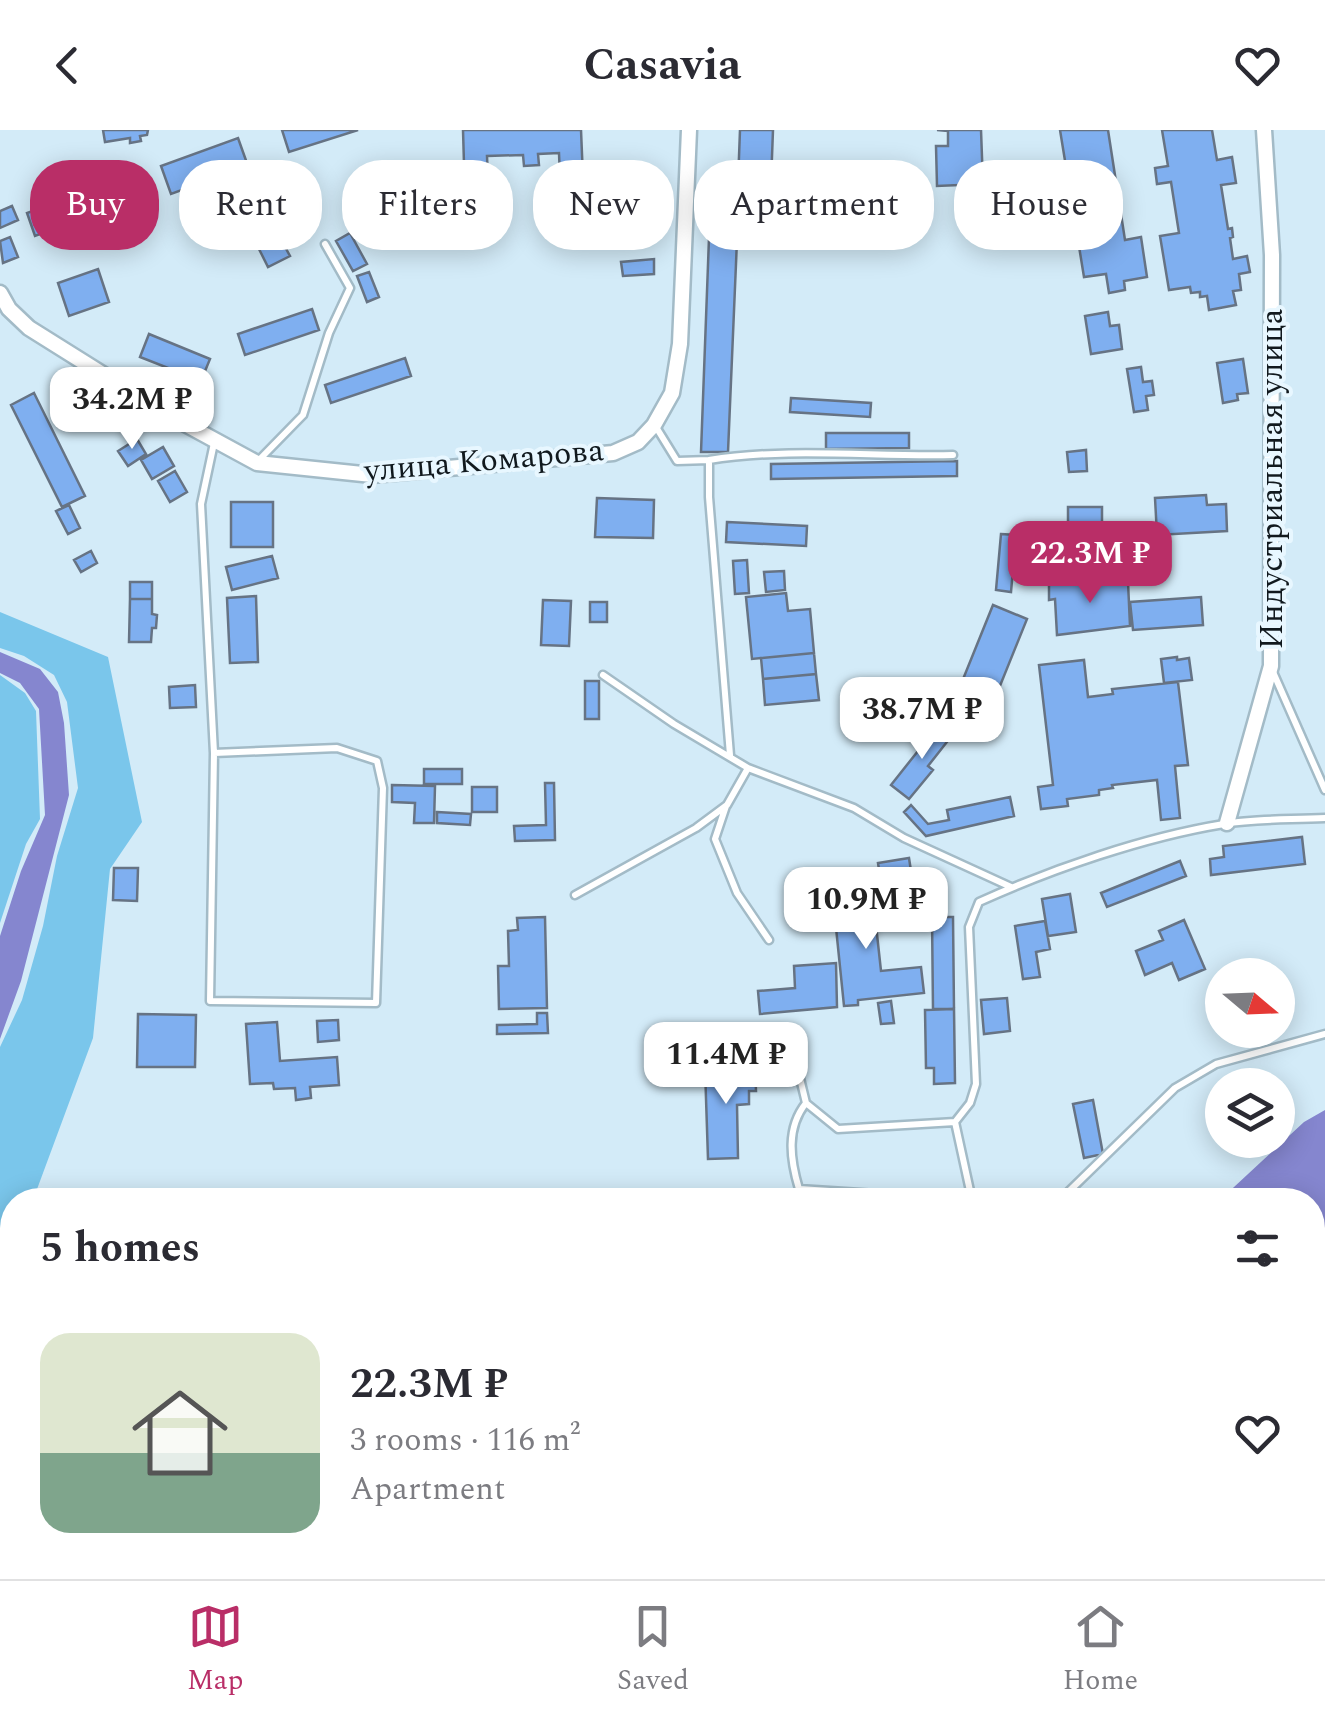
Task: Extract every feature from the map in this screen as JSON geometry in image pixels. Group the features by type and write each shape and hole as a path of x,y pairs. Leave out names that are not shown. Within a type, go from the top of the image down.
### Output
{"street":[{"path":"654,424 672,393 680,344 689,130"},
{"name":"Индустриальная улица","path":"1227,823 1271,666 1272,255 1264,130"},
{"name":"улица Комарова","path":"0,293 9,309 29,328 214,442 256,462 372,475 613,453 638,442 654,424"}],"lane":[{"path":"256,462 303,415 330,333 350,288 325,244"},
{"path":"654,424 676,460 709,460 758,452 879,457 953,455"},
{"path":"214,442 200,504 214,752 210,1000 376,1002 383,788 377,761 337,748 214,752"},
{"path":"709,460 730,756"},
{"path":"1271,666 1325,790"},
{"path":"603,674 674,724 748,768 854,808 904,838 1012,887"},
{"path":"748,768 727,804 715,839 737,893 769,940"},
{"path":"574,895 696,828 727,804"},
{"path":"797,1066 806,1103 838,1129 955,1122 970,1103 976,1084 969,927 979,902 1113,852 1227,823 1325,818"},
{"path":"1072,1188 1175,1088 1216,1064 1325,1034"},
{"path":"799,1188 790,1160 796,1116 806,1103"},
{"path":"955,1122 968,1188"}],"shaded area":[{"path":"0,612 108,657 142,822 110,869 93,1038 37,1188 0,1188 0,1047 22,1000 78,788 67,702 54,675 24,656 0,648"},
{"path":"0,652 40,669 58,692 69,795 21,981 0,1039 0,936 45,815 39,709 20,683 0,673"},
{"path":"0,675 25,693 36,711 40,819 26,844 0,923"},
{"path":"1325,1110 1325,1188 1233,1188 1265,1158 1295,1158 1295,1130"}],"building":[{"path":"103,130 148,130 147,135 140,136 141,141 130,143 130,138 105,142"},
{"path":"282,130 358,130 289,152"},
{"path":"463,130 581,130 582,160 559,160 559,153 538,154 533,165 524,166 523,155 464,160"},
{"path":"740,130 773,130 772,160 739,160"},
{"path":"937,130 981,130 982,160 954,160 954,185 937,186 936,146 948,146 948,131"},
{"path":"1060,130 1108,130 1113,160 1065,160"},
{"path":"1162,130 1212,130 1217,160 1232,157 1236,183 1221,185 1228,229 1232,228 1233,259 1247,256 1250,272 1239,274 1241,290 1233,291 1236,305 1209,310 1207,296 1191,293 1190,287 1169,290 1160,236 1179,233 1171,182 1157,184 1155,168 1168,166"},
{"path":"238,138 246,160 179,160 179,191 171,194 161,166"},
{"path":"12,206 18,220 0,228 0,211"},
{"path":"1123,227 1125,240 1141,237 1147,277 1124,281 1125,290 1109,293 1106,274 1084,277 1080,250 1123,250"},
{"path":"10,237 18,257 3,263 0,241"},
{"path":"342,238 342,250 359,250 367,264 353,271 336,241"},
{"path":"260,250 287,250 290,256 268,267"},
{"path":"709,250 737,250 728,452 701,452"},
{"path":"654,259 654,274 623,276 621,262"},
{"path":"98,269 109,302 69,316 58,283"},
{"path":"369,272 379,297 367,302 357,276"},
{"path":"312,309 319,330 245,355 238,334"},
{"path":"1108,312 1110,326 1119,325 1122,349 1091,354 1085,316"},
{"path":"149,334 210,359 201,381 140,357"},
{"path":"405,358 411,376 331,403 325,385"},
{"path":"1243,359 1248,393 1237,394 1238,400 1223,403 1217,363"},
{"path":"1141,367 1143,382 1152,381 1154,395 1146,396 1148,410 1134,412 1127,369"},
{"path":"34,393 85,496 62,507 11,405"},
{"path":"791,398 871,403 870,417 790,412"},
{"path":"826,433 909,433 909,448 826,449"},
{"path":"137,439 146,454 128,466 118,451"},
{"path":"163,447 174,466 152,479 141,460"},
{"path":"1086,450 1087,471 1069,472 1067,452"},
{"path":"957,461 957,476 771,479 771,464"},
{"path":"175,471 187,492 170,502 158,481"},
{"path":"1206,495 1207,505 1226,504 1227,531 1157,535 1155,498"},
{"path":"597,498 654,500 653,538 595,537"},
{"path":"231,502 273,502 273,547 231,547"},
{"path":"69,505 80,528 68,534 56,511"},
{"path":"1068,507 1102,507 1102,525 1068,525"},
{"path":"727,522 807,526 806,546 726,542"},
{"path":"1001,534 1016,535 1011,592 996,590"},
{"path":"91,551 97,563 81,572 74,560"},
{"path":"272,556 278,578 232,590 226,567"},
{"path":"747,560 749,593 735,594 733,561"},
{"path":"784,571 785,590 766,592 764,572"},
{"path":"130,582 152,582 152,599 130,599"},
{"path":"1128,582 1130,626 1057,635 1055,599 1049,600 1049,584"},
{"path":"786,593 788,611 810,609 814,653 752,659 746,597"},
{"path":"256,596 258,662 230,663 227,598"},
{"path":"1201,597 1203,625 1133,630 1130,602"},
{"path":"130,599 152,599 152,614 157,615 151,642 129,642"},
{"path":"543,600 571,601 569,646 541,645"},
{"path":"590,602 607,602 607,622 590,622"},
{"path":"993,605 1027,619 989,713 955,699"},
{"path":"814,653 816,674 763,679 761,658"},
{"path":"1189,658 1192,680 1164,683 1161,659"},
{"path":"1084,660 1088,697 1113,694 1112,689 1178,682 1188,765 1175,766 1180,818 1161,820 1157,780 1112,785 1113,788 1099,790 1099,795 1067,799 1068,806 1041,809 1038,787 1053,785 1039,665"},
{"path":"816,674 819,700 765,705 763,679"},
{"path":"585,681 599,681 599,719 585,719"},
{"path":"195,685 196,707 170,708 169,687"},
{"path":"941,722 954,733 928,766 933,770 909,799 891,785"},
{"path":"424,769 462,769 462,784 424,784"},
{"path":"545,783 554,783 555,840 515,841 514,826 546,825"},
{"path":"392,785 435,786 434,823 414,823 415,803 392,802"},
{"path":"472,787 497,787 497,812 472,812"},
{"path":"1010,797 1014,816 926,836 904,812 911,805 928,824 949,820 947,810"},
{"path":"437,812 471,814 470,825 437,823"},
{"path":"1302,837 1305,864 1211,875 1210,859 1224,857 1223,846"},
{"path":"909,858 913,884 882,889 878,863"},
{"path":"1180,861 1186,876 1107,907 1101,893"},
{"path":"114,868 138,868 137,901 113,900"},
{"path":"845,878 847,900 881,896 883,915 875,916 881,971 921,967 924,993 858,1000 858,1005 844,1006 831,879"},
{"path":"938,880 940,894 884,902 882,889"},
{"path":"1070,894 1076,932 1048,936 1042,899"},
{"path":"545,917 547,1008 499,1009 498,966 509,966 508,931 518,930 517,918"},
{"path":"932,917 953,917 954,1009 933,1009"},
{"path":"1184,920 1205,969 1179,980 1172,963 1145,975 1136,951 1163,940 1159,931"},
{"path":"1045,921 1050,949 1036,952 1040,977 1023,979 1015,926"},
{"path":"836,963 837,1007 760,1014 758,991 795,988 794,966"},
{"path":"1007,998 1010,1031 984,1034 981,1000"},
{"path":"891,1001 894,1023 881,1024 878,1003"},
{"path":"954,1009 955,1083 934,1084 934,1068 926,1068 925,1010"},
{"path":"537,1013 547,1013 548,1033 497,1034 497,1025 537,1024"},
{"path":"138,1014 196,1015 195,1067 137,1067"},
{"path":"338,1020 339,1040 318,1042 317,1021"},
{"path":"277,1022 280,1061 337,1057 339,1085 310,1087 311,1098 296,1100 295,1088 274,1089 273,1083 250,1084 246,1024"},
{"path":"755,1066 756,1091 749,1091 749,1104 737,1105 738,1158 708,1159 705,1068"},
{"path":"1093,1100 1103,1154 1084,1158 1073,1104"}]}
